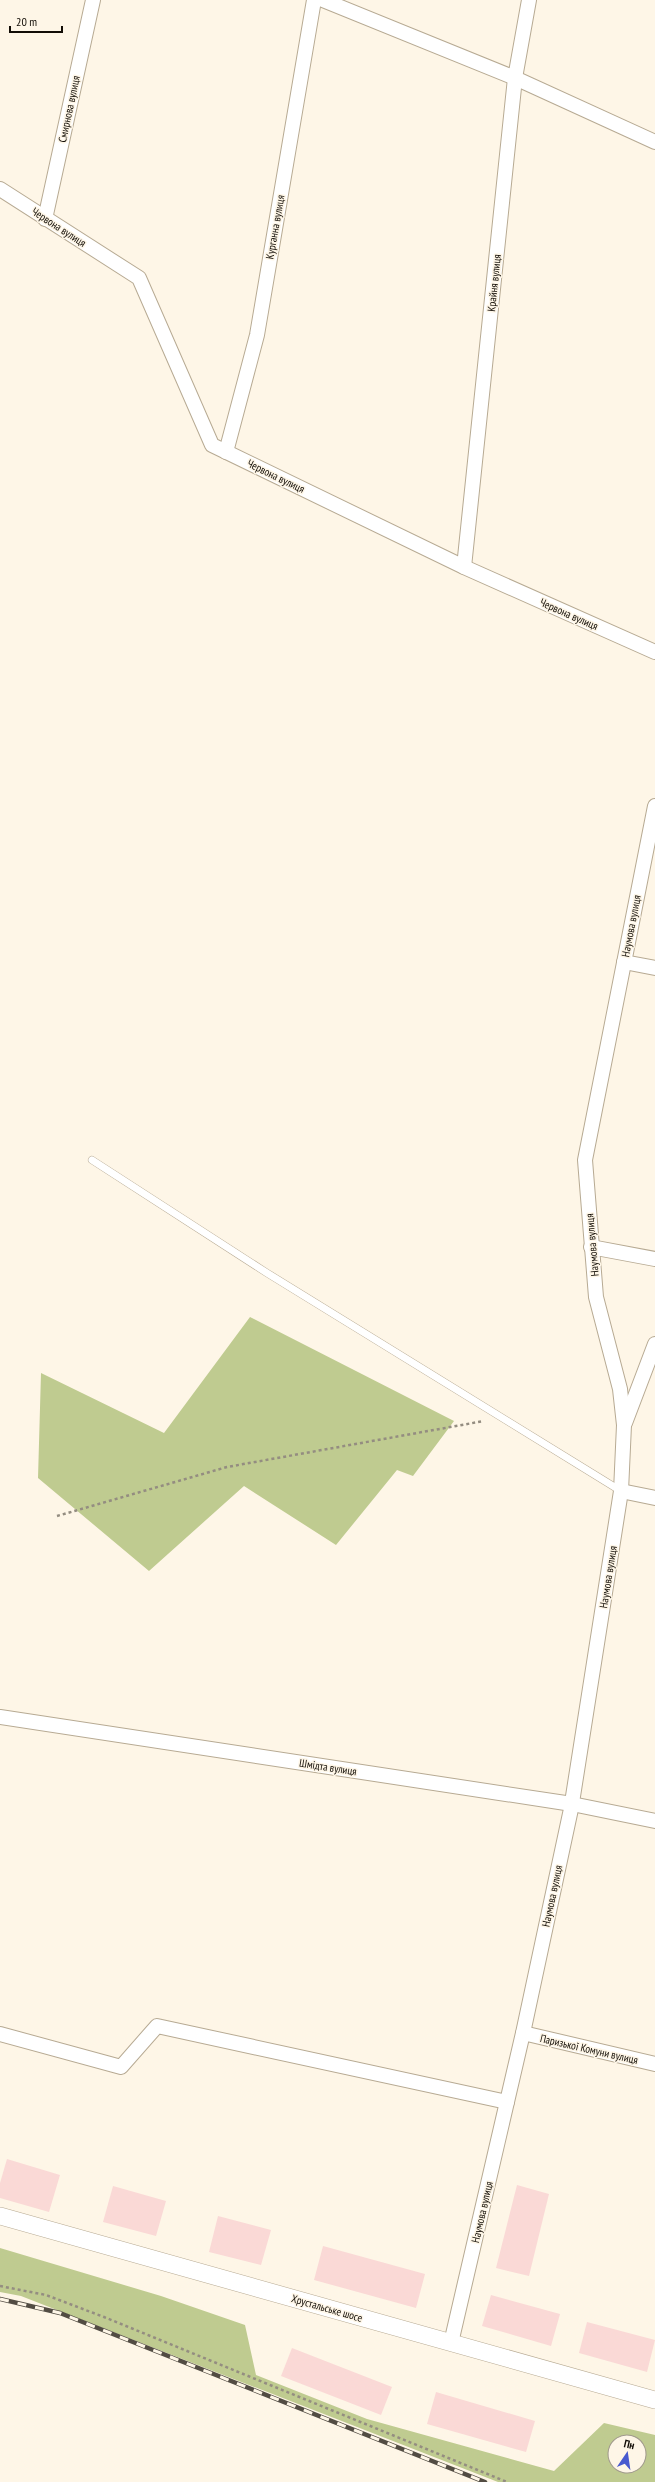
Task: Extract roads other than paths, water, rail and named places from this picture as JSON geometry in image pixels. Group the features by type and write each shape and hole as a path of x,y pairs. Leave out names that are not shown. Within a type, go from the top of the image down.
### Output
{"street":[{"name":"Смирнова вулиця","path":"45,219 93,0"},
{"name":"Курганна вулиця","path":"226,452 257,335 314,0"},
{"path":"323,0 515,78 655,142"},
{"name":"Крайня вулиця","path":"464,567 515,78 528,0"},
{"name":"Червона вулиця","path":"0,189 139,278 212,445 464,567 655,652"},
{"name":"Наумова вулиця","path":"452,2344 523,2034 572,1804 621,1491 624,1425 620,1388 596,1297 591,1247 586,1160 655,806"},
{"path":"624,962 655,968"},
{"path":"591,1247 655,1259"},
{"path":"624,1425 655,1344"},
{"path":"621,1491 655,1498"},
{"name":"Шмідта вулиця","path":"0,1717 572,1804 655,1821"},
{"path":"0,2034 121,2067 156,2026 507,2102"},
{"name":"Паризької Комуни вулиця","path":"523,2034 655,2064"},
{"name":"Хрустальське шосе","path":"0,2216 655,2400"}],"lane":[{"path":"92,1160 267,1273 621,1491"}],"railway":[{"path":"0,2299 60,2313 485,2482"}]}
